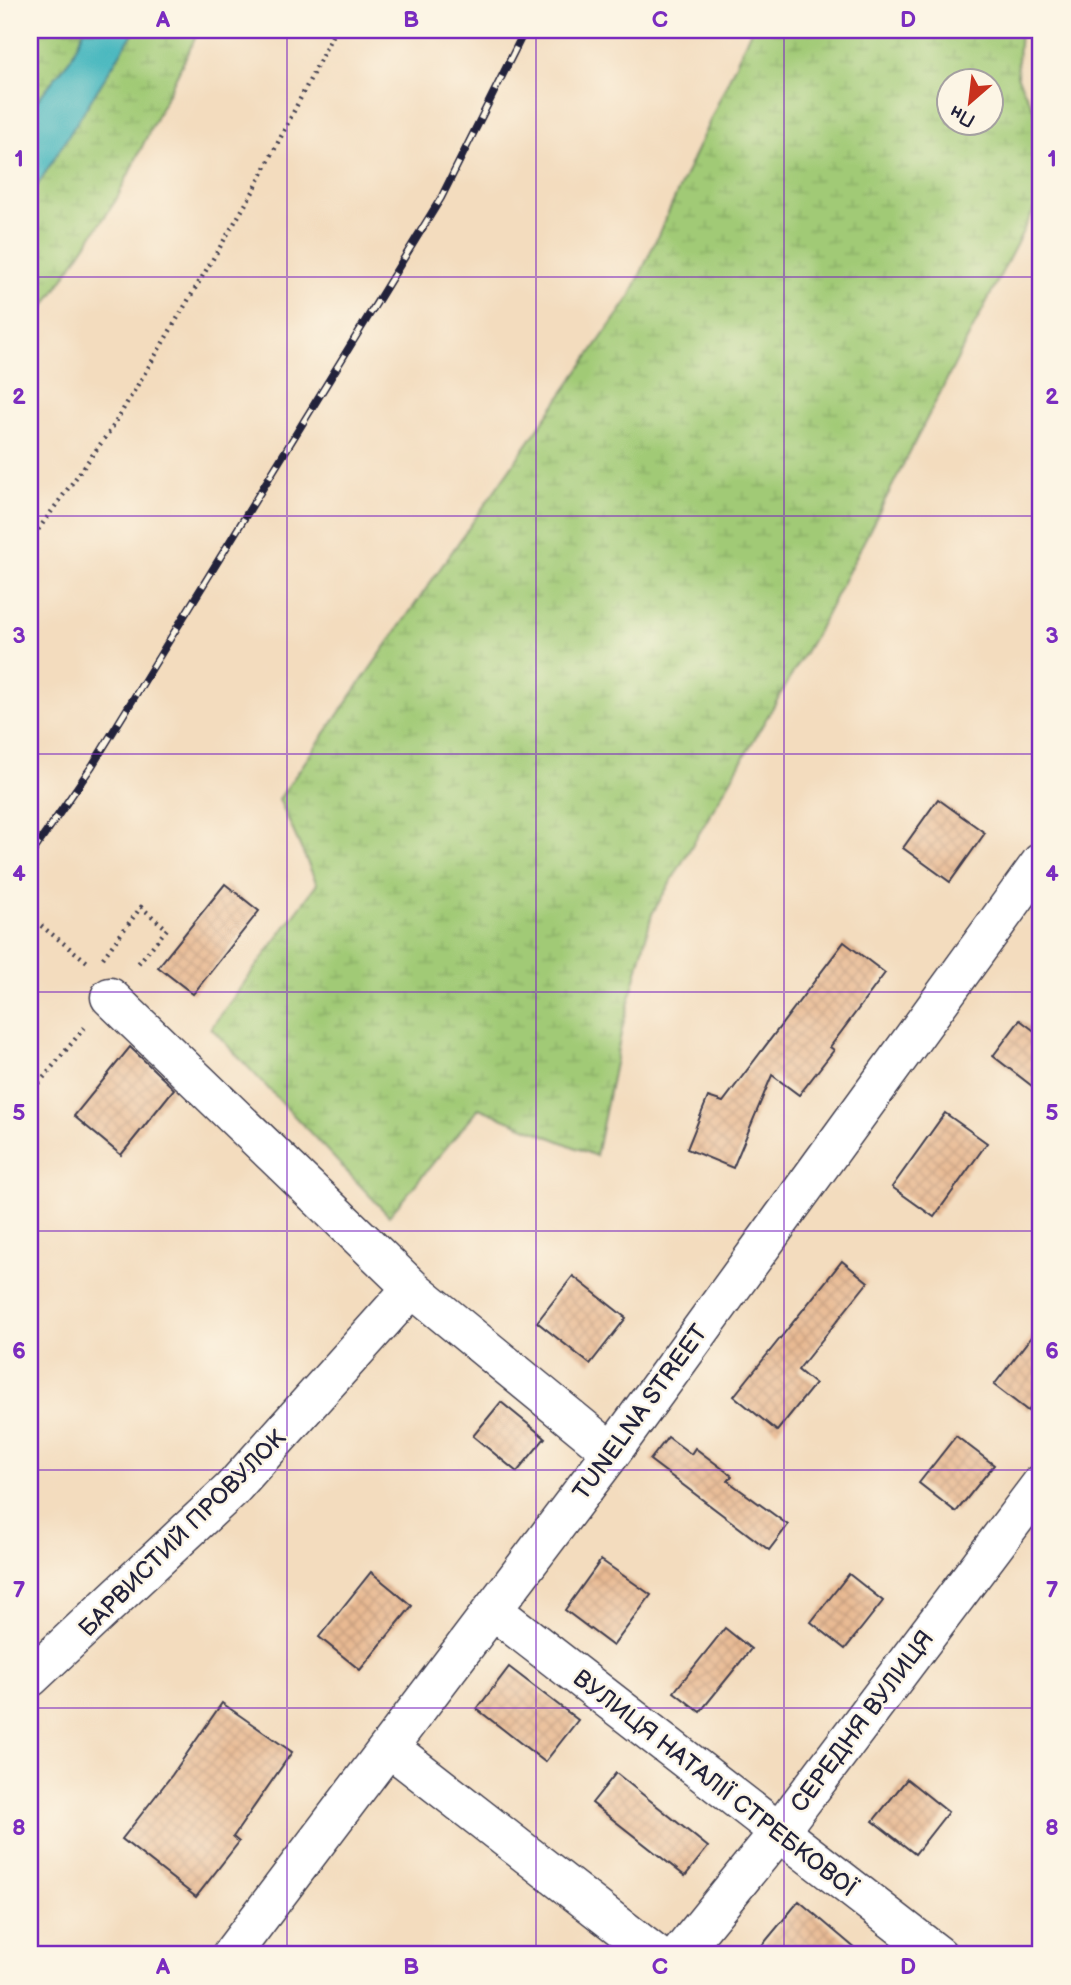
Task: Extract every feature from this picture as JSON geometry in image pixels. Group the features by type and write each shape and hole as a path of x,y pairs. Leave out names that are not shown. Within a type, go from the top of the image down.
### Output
{"street":[{"name":"TUNELNA STREET","path":"231,1955 612,1452 1041,862"},
{"path":"110,997 412,1288 612,1452"},
{"name":"БАРВИСТИЙ ПРОВУЛОК","path":"30,1678 231,1490 412,1288"},
{"name":"СЕРЕДНЯ ВУЛИЦЯ","path":"679,1955 778,1833 1041,1483"},
{"name":"ВУЛИЦЯ НАТАЛІЇ СТРЕБКОВОЇ","path":"494,1611 938,1955"},
{"path":"390,1748 656,1955"}],"path":[{"path":"30,541 126,405 254,190 335,30"}],"green space":[{"path":"30,30 199,30 116,200 30,328"},
{"path":"751,30 1020,30 1017,76 1041,124 1041,196 821,625 652,914 622,1029 596,1156 479,1108 389,1216 211,1028 317,884 279,799 630,297"}],"water":[{"path":"84,30 135,30 30,197 30,109 71,58"}],"building":[{"path":"938,799 985,833 950,882 903,848"},
{"path":"225,884 259,911 193,994 158,967"},
{"path":"844,942 885,973 830,1047 834,1050 799,1095 772,1075 733,1168 687,1149 708,1097 723,1102"},
{"path":"1020,1020 1041,1036 1041,1093 993,1056"},
{"path":"130,1047 174,1089 121,1155 74,1116"},
{"path":"945,1113 987,1143 934,1217 892,1187"},
{"path":"842,1261 868,1282 798,1370 815,1384 777,1431 734,1396"},
{"path":"573,1276 626,1318 590,1364 537,1322"},
{"path":"1041,1324 1041,1394 1028,1411 994,1385"},
{"path":"501,1402 545,1438 517,1472 473,1436"},
{"path":"956,1436 994,1465 956,1512 919,1483"},
{"path":"668,1437 691,1454 695,1448 732,1476 728,1481 788,1525 769,1550 650,1460"},
{"path":"601,1560 651,1595 613,1646 565,1610"},
{"path":"371,1572 412,1606 360,1670 319,1637"},
{"path":"849,1574 883,1601 845,1649 811,1622"},
{"path":"725,1628 751,1649 700,1712 674,1692"},
{"path":"509,1667 578,1720 545,1762 477,1709"},
{"path":"222,1703 292,1752 233,1837 239,1842 196,1897 122,1839 172,1775"},
{"path":"616,1773 708,1847 685,1876 592,1803"},
{"path":"907,1779 948,1812 915,1854 873,1821"},
{"path":"799,1901 863,1955 754,1955"}],"railway":[{"path":"30,856 92,766 441,198 525,30"}]}
